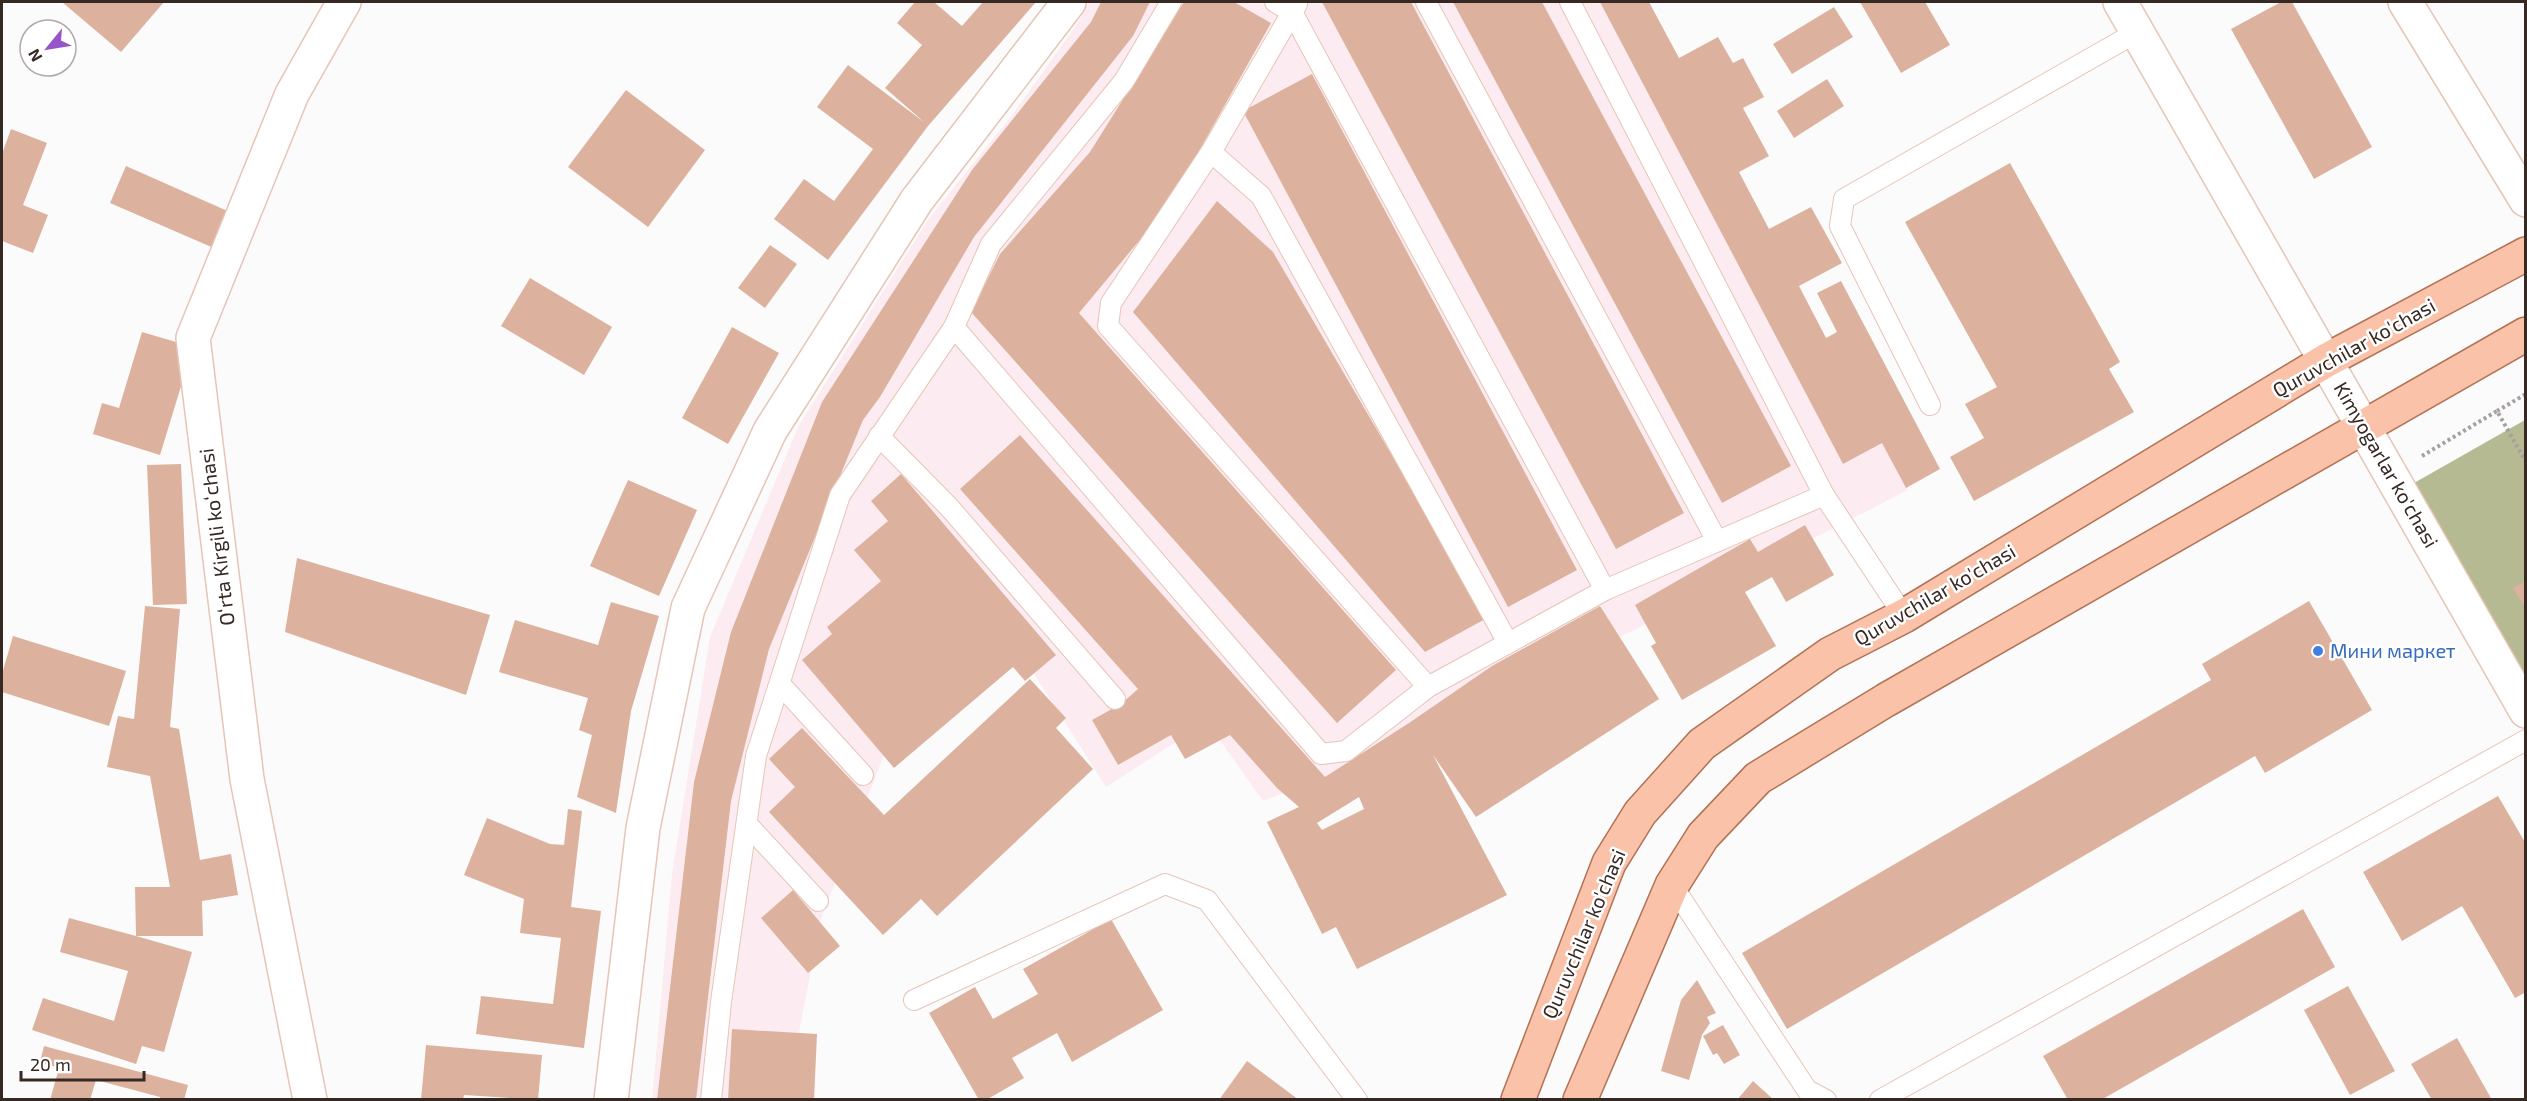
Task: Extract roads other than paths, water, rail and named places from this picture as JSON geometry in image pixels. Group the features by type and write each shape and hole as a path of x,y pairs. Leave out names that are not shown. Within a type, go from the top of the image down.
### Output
{"main road":[{"name":"Quruvchilar ko'chasi","path":"1518,1100 1609,863 1640,813 1702,744 1830,654 1904,616 2327,360 2526,254"},
{"path":"1581,1100 1672,885 1703,836 1758,778 1896,694 2526,334"}],"street":[{"name":"Oʻrta Kirgili koʻchasi","path":"310,1100 247,779 193,338 292,94 344,2"},
{"path":"611,1100 643,828 688,608 770,431 917,200 1069,2"},
{"name":"Kimyogarlar ko'chasi","path":"2120,2 2526,711"},
{"path":"2405,2 2526,200"}],"lane":[{"path":"711,1100 721,1002 756,756 840,495 954,327 991,244 1124,81 1171,2"},
{"path":"1426,2 1717,541"},
{"path":"1570,2 1824,495 1904,616"},
{"path":"1288,5 1211,152 1111,303 1108,326 1428,687"},
{"path":"1288,5 1605,590"},
{"path":"1930,405 1840,226 1844,199 2137,32"},
{"path":"1211,152 1261,195 1508,643"},
{"path":"954,327 1321,754 1347,751 1428,687 1605,590 1824,495"},
{"path":"879,436 949,507 1115,699"},
{"path":"780,684 863,775"},
{"path":"1880,1100 2526,740"},
{"path":"747,824 818,901"},
{"path":"914,1000 1165,884 1207,900 1357,1100"},
{"path":"1672,885 1807,1090 1826,1100"}],"place":[{"name":"Мини маркет","path":"2318,651"}]}
